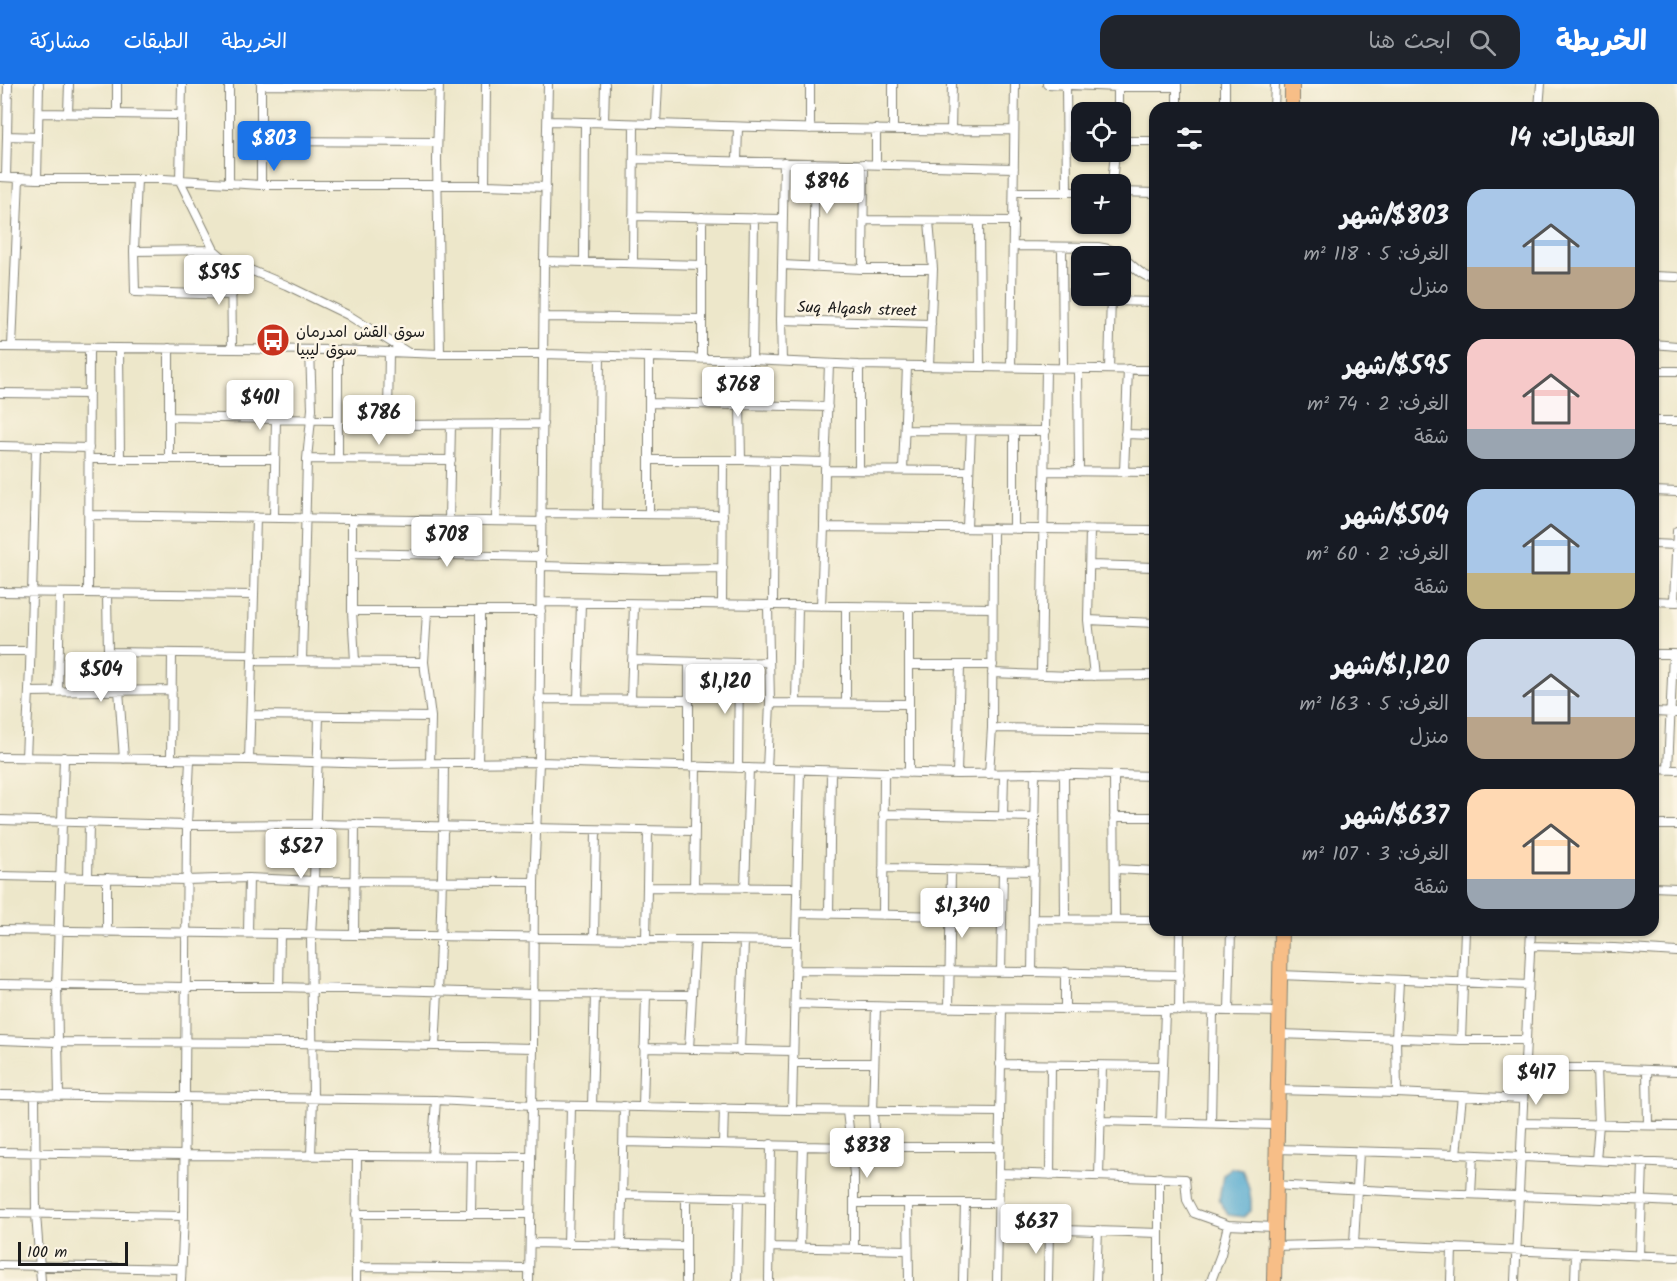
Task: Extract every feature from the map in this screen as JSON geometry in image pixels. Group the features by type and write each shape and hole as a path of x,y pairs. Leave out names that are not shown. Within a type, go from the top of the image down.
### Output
{"highway":[{"path":"1292,84 1292,102"},
{"path":"1274,1281 1281,936"}],"street":[{"path":"8,84 3,177 261,184 546,187"},
{"path":"37,179 39,84"},
{"path":"68,113 69,84"},
{"path":"117,84 117,114"},
{"path":"182,84 180,181 214,250 231,262 321,301 365,325 408,353"},
{"path":"229,84 229,183"},
{"path":"261,184 261,84 439,85 437,142 440,354"},
{"path":"484,185 486,84"},
{"path":"529,1281 548,84"},
{"path":"604,123 605,84"},
{"path":"656,124 657,84"},
{"path":"810,84 810,129"},
{"path":"893,84 893,129"},
{"path":"951,131 952,84"},
{"path":"1011,367 1015,84"},
{"path":"1047,84 1118,87 1177,85 1177,102"},
{"path":"1065,84 1066,192"},
{"path":"1225,84 1225,102"},
{"path":"1274,102 1275,84"},
{"path":"1539,102 1540,84"},
{"path":"1118,87 1118,102"},
{"path":"39,113 181,115"},
{"path":"548,121 738,128 1014,130"},
{"path":"584,262 585,122"},
{"path":"633,262 634,124"},
{"path":"737,161 738,128"},
{"path":"876,129 876,164"},
{"path":"7,136 38,137"},
{"path":"261,141 437,142"},
{"path":"1131,141 1149,141"},
{"path":"635,159 1014,168"},
{"path":"782,361 784,162"},
{"path":"813,267 815,163"},
{"path":"863,269 864,164"},
{"path":"12,347 20,178"},
{"path":"137,179 134,290 136,292 232,294"},
{"path":"1014,192 1071,192"},
{"path":"1131,192 1149,193"},
{"path":"633,216 783,219"},
{"path":"702,217 702,359"},
{"path":"752,360 754,218"},
{"path":"863,220 1014,222"},
{"path":"929,221 933,270 930,366"},
{"path":"979,221 980,366"},
{"path":"1014,246 1071,246"},
{"path":"1062,246 1063,368"},
{"path":"134,251 214,250"},
{"path":"544,261 702,265"},
{"path":"231,262 232,349"},
{"path":"1131,264 1149,277"},
{"path":"782,265 933,270"},
{"path":"1659,276 1677,277"},
{"path":"1131,300 1149,301"},
{"path":"1109,369 1111,306"},
{"path":"544,317 701,320"},
{"name":"Suq Alqash street","path":"781,320 932,324"},
{"path":"1659,344 1677,346"},
{"path":"0,347 544,354 859,365 1149,370"},
{"path":"88,593 89,348"},
{"path":"118,348 120,459"},
{"path":"169,348 169,459"},
{"path":"302,661 307,459 312,419 310,350"},
{"path":"338,350 338,458"},
{"path":"389,352 388,416 390,424 543,424"},
{"path":"598,513 600,356"},
{"path":"650,358 650,513"},
{"path":"821,606 830,364"},
{"path":"859,365 859,470"},
{"path":"903,470 907,366"},
{"path":"1041,675 1046,368"},
{"path":"1078,368 1079,472"},
{"path":"1124,472 1128,369"},
{"path":"1659,371 1677,372"},
{"path":"0,393 89,394"},
{"path":"649,403 828,407"},
{"path":"740,405 741,460"},
{"path":"169,417 338,420"},
{"path":"274,517 276,419"},
{"path":"1659,421 1677,422"},
{"path":"449,520 451,424"},
{"path":"496,521 498,424"},
{"path":"905,430 1046,431"},
{"path":"967,528 971,431"},
{"path":"1014,431 1014,528"},
{"path":"1125,434 1149,435"},
{"path":"0,446 89,448"},
{"path":"26,757 36,447"},
{"path":"89,459 275,459"},
{"path":"307,459 451,460"},
{"path":"649,460 774,461 859,470 969,471"},
{"path":"723,460 723,604"},
{"path":"766,769 770,703 774,461"},
{"path":"1045,471 1149,472"},
{"path":"1659,491 1677,492"},
{"path":"89,515 496,521 598,513 723,515"},
{"path":"249,760 256,518"},
{"path":"352,519 354,661"},
{"path":"824,528 1149,530"},
{"path":"990,774 993,528"},
{"path":"1090,530 1088,620 1094,676"},
{"path":"1659,601 1675,602 1677,531"},
{"path":"1659,544 1677,545"},
{"path":"352,553 542,557"},
{"path":"1090,565 1149,567"},
{"path":"542,566 723,568"},
{"path":"0,592 254,595"},
{"path":"57,692 60,593"},
{"path":"107,594 108,652 119,690 124,759"},
{"path":"541,602 992,608"},
{"path":"578,699 581,603"},
{"path":"631,699 634,604"},
{"path":"796,703 798,606"},
{"path":"846,607 846,703"},
{"path":"909,608 909,773"},
{"path":"352,611 541,611"},
{"path":"427,612 424,662 430,717 430,763"},
{"path":"478,763 480,612"},
{"path":"1088,620 1149,623"},
{"path":"0,651 30,651"},
{"path":"108,652 172,653 302,661 424,662"},
{"path":"171,759 172,653"},
{"path":"1659,654 1675,654 1668,770"},
{"path":"632,660 770,662"},
{"path":"689,662 694,888"},
{"path":"738,768 739,663"},
{"path":"910,665 960,666 1041,675 1149,675"},
{"path":"957,774 960,666"},
{"path":"29,692 172,690"},
{"path":"538,699 689,700"},
{"path":"770,703 909,704"},
{"path":"251,715 430,717"},
{"path":"310,1155 313,1098 311,935 319,716"},
{"path":"992,728 1149,730"},
{"path":"0,757 317,763 538,762 909,773 1149,776"},
{"path":"59,1096 57,986 64,758"},
{"path":"181,1281 184,1216 186,880 190,760"},
{"path":"435,1046 439,991 444,763"},
{"path":"745,888 749,768"},
{"path":"792,1110 800,770"},
{"path":"1659,770 1677,770"},
{"path":"829,914 831,771"},
{"path":"883,915 884,772"},
{"path":"1032,972 1035,773"},
{"path":"1003,816 1004,774"},
{"path":"1064,774 1065,919"},
{"path":"1114,775 1115,920"},
{"path":"884,814 1035,817"},
{"path":"1114,817 1149,817"},
{"path":"0,820 187,825 355,824 694,831"},
{"path":"88,878 89,822"},
{"path":"354,935 355,824"},
{"path":"1659,825 1677,825"},
{"path":"594,938 596,830"},
{"path":"646,940 648,831"},
{"path":"883,868 1034,871"},
{"path":"949,1008 951,869"},
{"path":"1115,869 1149,871"},
{"path":"1001,972 1003,871"},
{"path":"0,876 186,880 249,878 534,882"},
{"path":"107,878 107,933"},
{"path":"248,933 249,878"},
{"path":"647,887 797,888"},
{"path":"1659,887 1677,888"},
{"path":"797,913 950,916"},
{"path":"1033,919 1149,920"},
{"path":"0,930 796,941"},
{"path":"279,987 280,934"},
{"path":"1179,1011 1180,936"},
{"path":"1229,1011 1231,936"},
{"path":"1461,1041 1465,936"},
{"path":"1515,1281 1531,936"},
{"path":"689,1049 695,941"},
{"path":"740,1051 744,941"},
{"path":"1530,946 1677,952"},
{"path":"795,970 1180,975"},
{"path":"1065,972 1065,1010"},
{"path":"1280,975 1528,985"},
{"path":"1397,1093 1396,1038 1399,981"},
{"path":"0,984 692,995"},
{"path":"592,1106 595,994"},
{"path":"643,1106 645,995"},
{"path":"795,1004 1279,1012"},
{"path":"875,1147 873,1112 876,1007"},
{"path":"997,1281 1002,1009"},
{"path":"1161,1122 1165,1011"},
{"path":"1211,1123 1213,1011"},
{"path":"1279,1034 1461,1041 1526,1040"},
{"path":"0,1040 533,1048"},
{"path":"644,1048 793,1052"},
{"path":"793,1063 874,1063"},
{"path":"1000,1064 1163,1066"},
{"path":"1050,1175 1052,1065"},
{"path":"1099,1176 1102,1066"},
{"path":"1525,1068 1677,1071"},
{"path":"1596,1160 1599,1124 1597,1068"},
{"path":"1647,1070 1648,1125"},
{"path":"1277,1090 1523,1098"},
{"path":"0,1095 436,1100 571,1106 1000,1112"},
{"path":"35,1095 36,1214 41,1281"},
{"path":"1456,1154 1462,1096"},
{"path":"432,1157 436,1100"},
{"path":"568,1244 571,1106"},
{"path":"621,1244 624,1106"},
{"path":"723,1144 724,1108"},
{"path":"847,1111 854,1174 854,1249"},
{"path":"1100,1121 1276,1125"},
{"path":"1522,1123 1677,1126"},
{"path":"624,1142 851,1147 1000,1147"},
{"path":"769,1281 771,1144"},
{"path":"800,1248 803,1146"},
{"path":"1276,1149 1677,1164"},
{"path":"0,1152 531,1157"},
{"path":"1354,1244 1359,1152"},
{"path":"1471,1194 1473,1155"},
{"path":"356,1281 357,1156"},
{"path":"471,1213 472,1158"},
{"path":"1640,1256 1643,1162"},
{"path":"1000,1173 1185,1179 1187,1200 1194,1213 1228,1225 1275,1227"},
{"path":"1159,1177 1159,1281"},
{"path":"1276,1185 1357,1191 1677,1202"},
{"path":"623,1195 771,1198"},
{"path":"686,1197 686,1281"},
{"path":"737,1281 739,1197"},
{"path":"854,1203 999,1203"},
{"path":"908,1203 909,1281"},
{"path":"963,1281 965,1203"},
{"path":"0,1213 184,1216"},
{"path":"356,1214 530,1214"},
{"path":"1210,1281 1221,1254 1228,1225"},
{"path":"998,1228 1159,1233"},
{"path":"1048,1281 1049,1229"},
{"path":"1096,1281 1098,1230"},
{"path":"530,1244 686,1246"},
{"path":"1274,1246 1354,1244 1677,1257"},
{"path":"770,1246 908,1250"},
{"path":"1451,1281 1452,1248"},
{"path":"1575,1281 1576,1252"},
{"path":"0,1265 181,1269"},
{"path":"356,1267 529,1269"}],"water":[{"path":"1232,1168 1242,1170 1250,1190 1251,1211 1244,1217 1228,1215 1219,1200 1223,1174"}],"place":[{"name":"سوق القش امدرمان سوق ليبيا","path":"273,340"}]}
